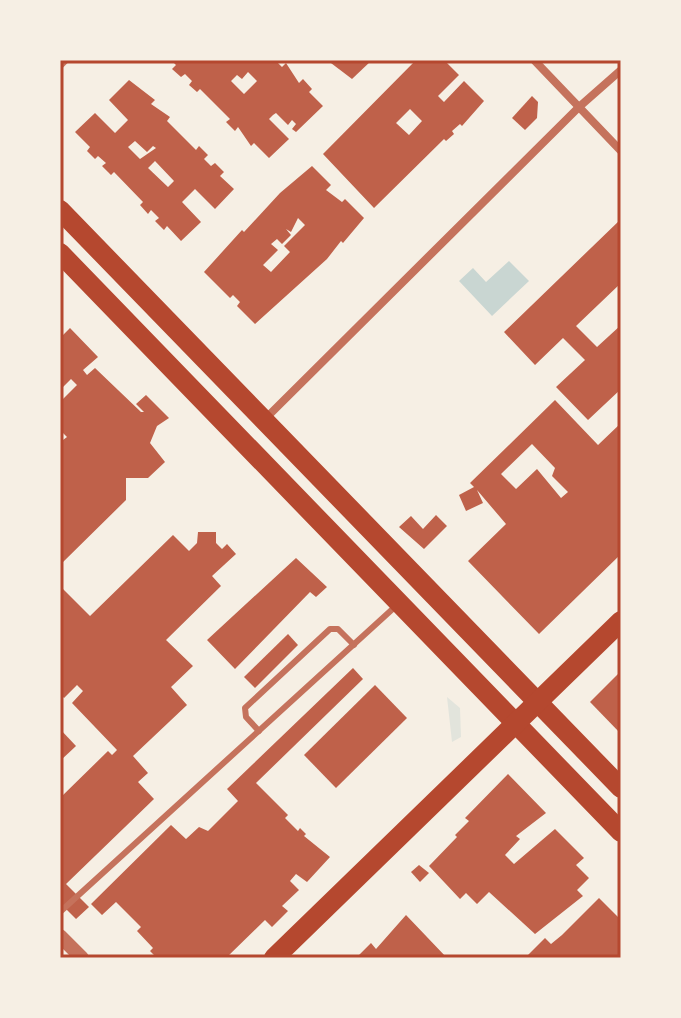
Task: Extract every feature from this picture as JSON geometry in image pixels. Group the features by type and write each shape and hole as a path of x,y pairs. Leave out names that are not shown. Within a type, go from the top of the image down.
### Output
{"main road":[{"path":"60,210 621,788"},
{"path":"60,253 621,832"},
{"path":"274,958 621,621"}],"street":[{"path":"60,65 65,60"},
{"path":"534,60 621,151"},
{"path":"264,420 579,107 621,70"},
{"path":"60,936 82,958"}],"lane":[{"path":"60,912 398,604"},
{"path":"259,731 246,717 245,708 330,629 338,629 354,645"}],"shaded area":[{"path":"509,261 529,281 492,316 459,281 473,268 486,282"},
{"path":"447,697 460,708 461,737 452,742"}],"building":[{"path":"171,60 275,60 282,67 286,63 299,83 303,79 312,89 309,92 323,106 296,132 292,129 296,124 292,120 288,125 276,113 273,115 269,119 289,139 269,158 254,143 251,146 238,127 235,131 226,122 230,119 200,89 197,92 189,85 192,81 185,74 181,77 172,69 176,65","holes":["248,72 257,81 244,94 231,81 237,75 242,79"]},
{"path":"327,60 372,60 352,79"},
{"path":"416,60 444,60 459,75 438,96 444,102 464,81 484,101 462,126 460,124 452,131 454,134 446,141 444,139 374,208 323,154","holes":["410,109 422,121 409,135 396,123"]},
{"path":"129,80 155,100 151,104 170,117 167,121 196,150 199,146 208,155 204,159 211,166 215,163 224,172 220,176 234,189 215,209 195,189 182,202 201,222 181,241 167,226 164,230 155,221 159,218 151,210 148,214 140,205 143,202 114,172 111,175 102,166 106,163 98,156 95,159 87,151 90,147 75,132 95,113 115,133 128,120 109,100","holes":["135,141 147,152 153,146 156,148 140,159 128,147","155,161 174,181 168,187 148,168"]},
{"path":"532,96 538,102 537,118 525,130 512,118"},
{"path":"312,166 331,185 326,190 342,202 345,199 364,218 327,259 255,324 237,306 240,302 233,295 230,298 204,272 280,193","holes":["298,218 305,225 284,246 290,252 271,272 263,265 278,250 271,244 277,239 282,244 291,235 286,229 291,232"]},
{"path":"621,219 621,283 576,326 597,347 621,325 621,389 588,420 556,387 585,360 563,338 535,365 504,332"},
{"path":"70,328 98,357 83,370 87,375 95,368 141,412 144,412 136,404 146,395 169,418 157,426 150,443 165,462 148,478 126,478 126,500 60,565 60,437 63,440 67,437 63,433 60,436 60,402 77,385 71,379 60,390 60,338"},
{"path":"555,400 598,445 621,423 621,554 539,634 468,561 506,524 477,490 483,503 466,511 459,495 474,487 470,483","holes":["532,444 555,468 552,476 568,492 561,498 537,469 516,489 501,474"]},
{"path":"436,515 447,526 424,549 399,527 411,516 423,529"},
{"path":"198,532 216,532 216,543 222,549 227,544 236,554 212,576 221,586 166,640 193,666 171,687 187,705 133,756 148,773 138,782 154,799 66,884 89,907 76,919 60,903 60,798 108,751 112,755 117,750 72,703 83,691 77,685 64,698 60,694 60,586 90,616 173,535 189,551 197,543"},
{"path":"296,558 327,587 316,597 310,592 235,669 207,640"},
{"path":"288,634 298,645 255,688 244,677"},
{"path":"353,668 363,679 256,783 288,815 285,818 298,831 300,828 306,834 304,836 330,857 307,882 296,874 290,881 299,890 282,906 288,911 272,927 265,920 226,958 157,958 150,951 153,948 137,931 141,927 116,902 102,915 91,904 171,825 186,839 199,827 208,831 238,801 227,789"},
{"path":"621,671 621,734 590,702"},
{"path":"375,685 407,718 336,788 304,755"},
{"path":"60,729 76,746 60,761"},
{"path":"508,774 546,813 516,836 520,839 505,855 514,864 555,829 584,858 576,865 589,878 577,890 583,896 535,934 489,892 477,904 466,893 460,899 429,866 469,821 465,818"},
{"path":"419,865 429,873 420,882 411,872"},
{"path":"599,898 621,920 621,958 525,958 545,938 551,944"},
{"path":"406,915 447,958 356,958 371,943 376,949"}]}
